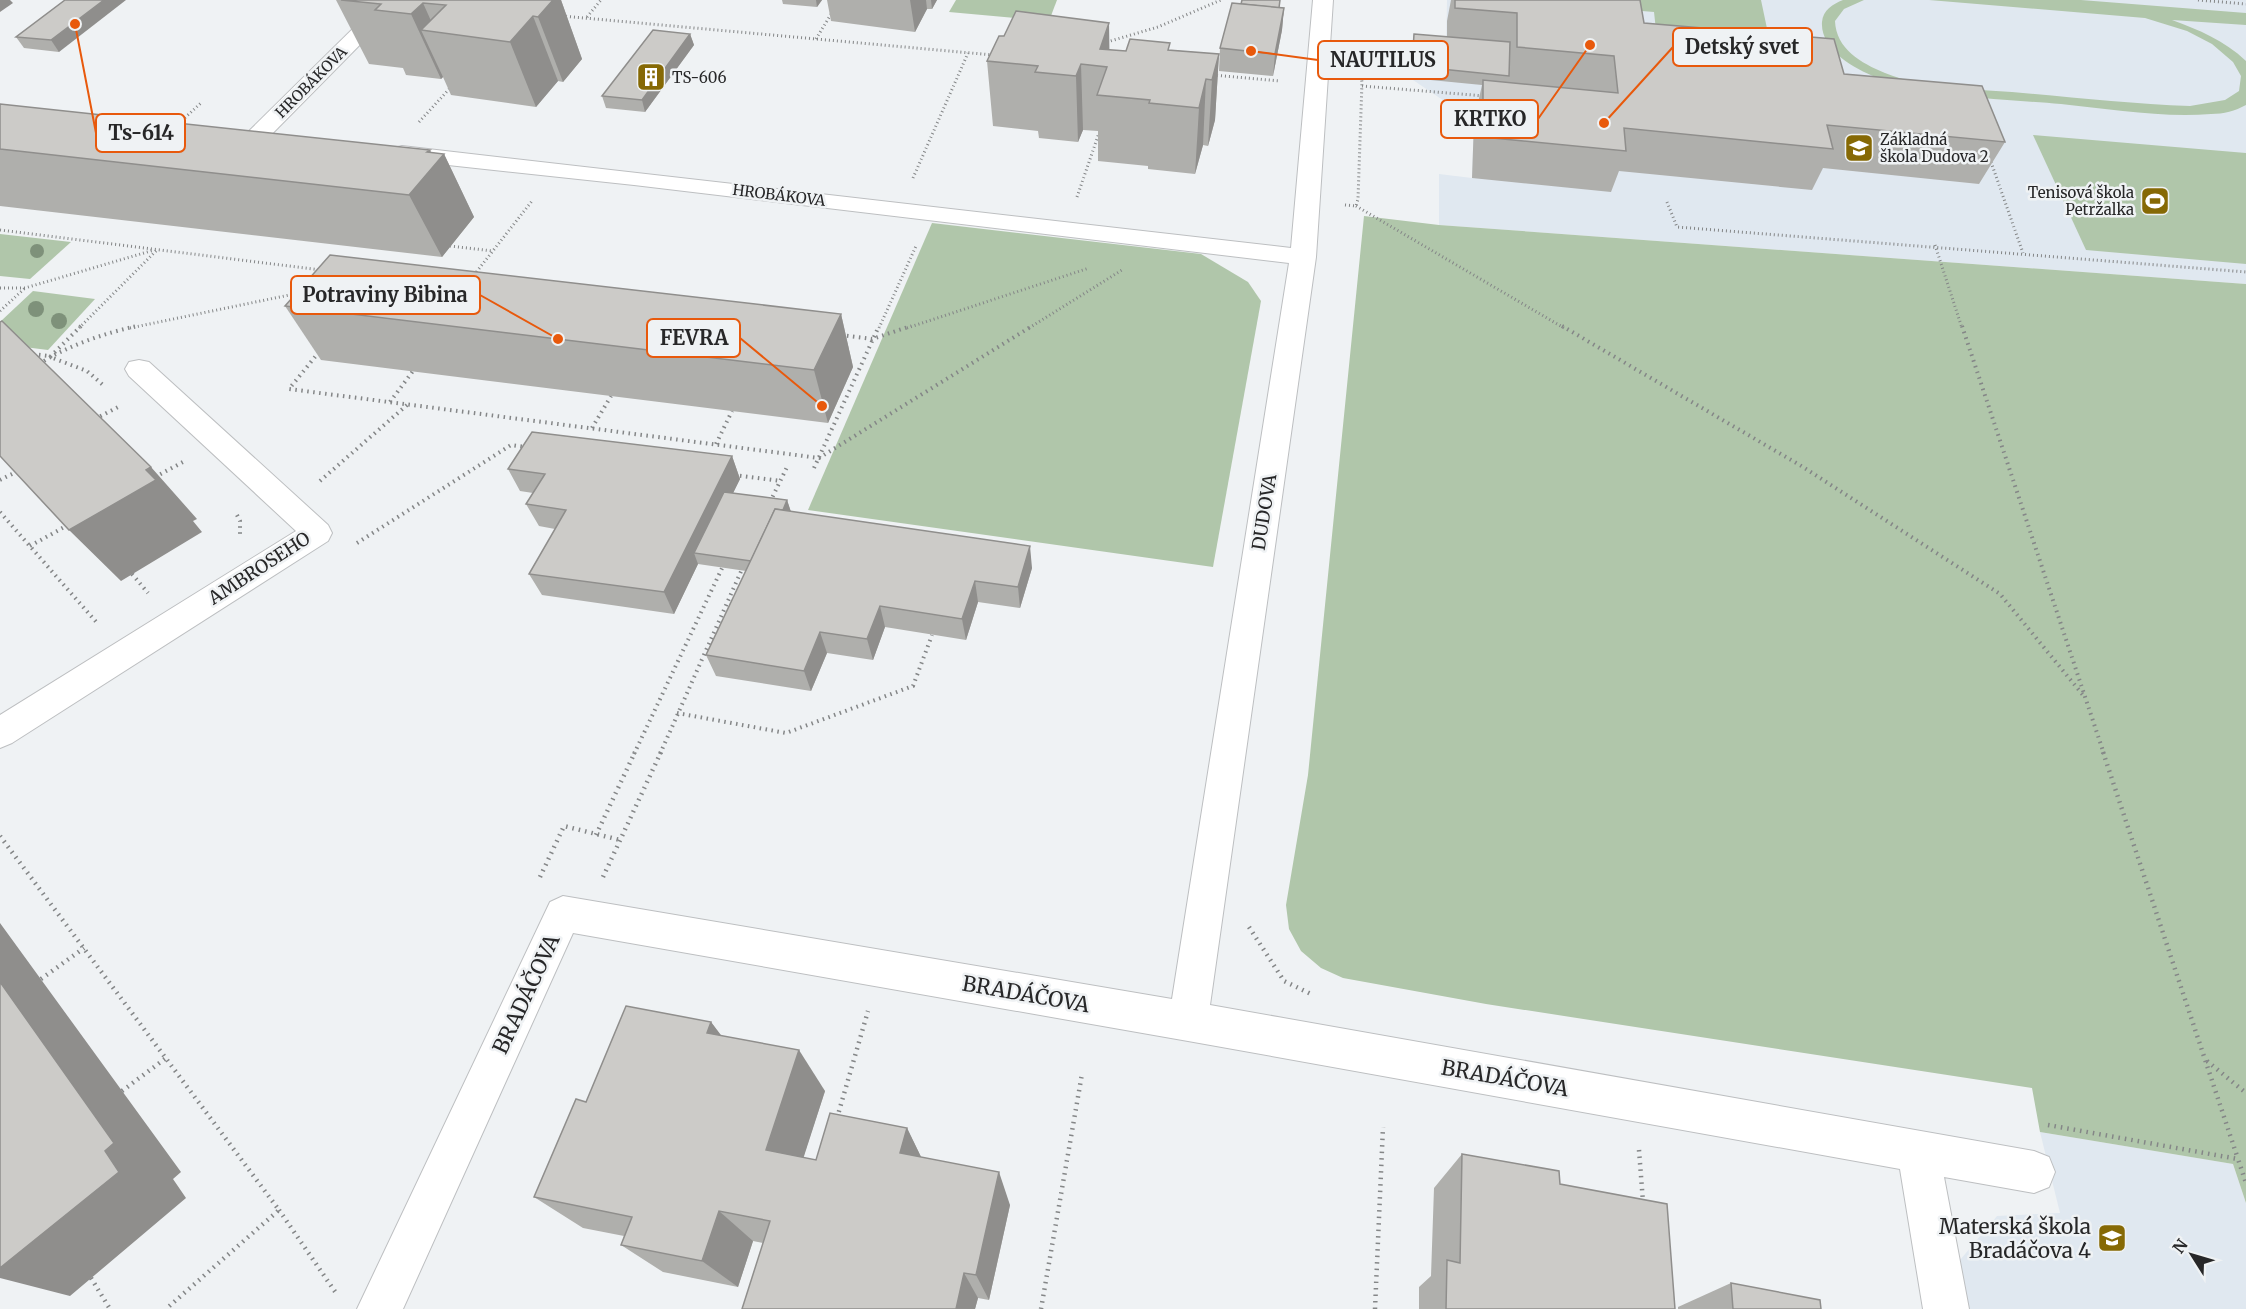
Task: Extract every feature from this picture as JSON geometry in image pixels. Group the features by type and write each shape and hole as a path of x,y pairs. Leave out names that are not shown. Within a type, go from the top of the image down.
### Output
{"street":[{"name":"HROBÁKOVA","path":"255,138 394,0"},
{"name":"DUDOVA","path":"1188,1021 1303,257 1323,0"},
{"name":"HROBÁKOVA","path":"172,130 290,141"},
{"name":"HROBÁKOVA","path":"383,151 1303,257"},
{"name":"AMBROSEHO","path":"0,733 317,533 139,369"},
{"name":"BRADÁČOVA","path":"380,1309 563,914 1188,1021 2034,1172"},
{"path":"1918,1152 1946,1309"}],"path":[{"path":"586,18 601,0"},
{"path":"1104,42 1158,27 1221,0"},
{"path":"2198,0 2246,4"},
{"path":"816,39 833,10"},
{"path":"555,15 1002,56"},
{"path":"913,178 968,53"},
{"path":"1211,75 1290,82"},
{"path":"417,125 453,85"},
{"path":"1362,86 1489,97"},
{"path":"172,130 202,102"},
{"path":"1066,229 1100,132"},
{"path":"1991,162 2023,253"},
{"path":"472,279 536,195"},
{"path":"1667,202 1677,227 1935,245 2246,272"},
{"path":"1356,206 1803,467 2000,594 2085,698"},
{"path":"814,468 931,213"},
{"path":"0,230 321,270"},
{"path":"319,352 289,389 819,458 1169,241"},
{"path":"1935,245 2246,1183"},
{"path":"450,246 493,251"},
{"path":"0,288 25,288 158,249"},
{"path":"30,371 50,357 158,249"},
{"path":"831,334 872,339 1092,267"},
{"path":"0,311 25,288"},
{"path":"50,357 118,330 300,293"},
{"path":"30,354 50,357 87,371 109,391"},
{"path":"390,402 413,371"},
{"path":"592,428 611,396"},
{"path":"95,419 124,404 117,397"},
{"path":"236,514 240,521 240,536 314,486 407,404"},
{"path":"716,444 732,411"},
{"path":"349,548 511,445 535,448"},
{"path":"175,453 191,469"},
{"path":"154,477 183,462"},
{"path":"768,505 788,465"},
{"path":"0,480 18,471"},
{"path":"723,473 781,481"},
{"path":"0,512 125,654"},
{"path":"30,546 68,525"},
{"path":"620,840 596,835 727,558"},
{"path":"585,918 629,825 746,560"},
{"path":"677,713 786,733 913,686 933,635"},
{"path":"0,836 279,1210 166,1309"},
{"path":"1246,924 1284,981 1315,996"},
{"path":"41,980 84,948"},
{"path":"835,1123 880,969"},
{"path":"122,1091 166,1058"},
{"path":"2206,1060 2246,1093"},
{"path":"1041,1309 1082,1074"},
{"path":"1635,1101 1643,1207"},
{"path":"2046,1125 2238,1159"},
{"path":"1375,1309 1383,1127"},
{"path":"91,1278 110,1309"}],"shaded area":[{"name":"Základná škola Dudova 2","path":"1447,0 2246,0 2246,284 1439,225 1439,174 1472,178 1474,121 1410,78 1412,45 1446,48"},
{"name":"Materská škola Bradáčova 4","path":"2040,1132 2233,1164 2246,1203 2246,1309 1969,1309 1960,1260 1997,1216 2060,1213"}],"green space":[{"path":"956,0 1057,0 1049,21 949,12"},
{"path":"1508,0 1761,0 1777,76 1660,66 1654,12"},
{"path":"1843,0 1864,0 1844,9 1835,21 1836,31 1845,47 1867,65 1900,78 1947,87 2190,106 2225,100 2239,91 2241,76 2233,62 2212,44 2187,31 2145,18 1929,0 2081,0 2246,13 2246,25 2172,20 2220,41 2246,61 2246,105 2220,113 2155,114 1967,96 1897,84 1867,73 1849,63 1840,57 1826,41 1822,22 1824,14 1829,8"},
{"name":"Tenisová škola Petržalka","path":"2033,135 2246,153 2246,264 2086,250"},
{"path":"1364,216 1439,225 2246,284 2246,1203 2233,1164 2040,1132 2032,1088 1486,1004 1343,978 1321,968 1301,951 1289,929 1286,905 1308,775"},
{"path":"932,223 1201,254 1248,282 1261,301 1213,567 808,510"},
{"path":"0,234 71,242 30,279 0,276"},
{"path":"33,291 95,299 48,350 0,344 0,322"}],"building":[{"path":"65,0 104,0 51,40 16,37"},
{"path":"341,0 553,0 538,17 533,16 510,42 421,30 446,5 423,3 411,14 375,10 381,4"},
{"path":"1242,0 1280,0 1279,8 1241,4"},
{"path":"1455,0 1640,0 1644,23 1834,39 1844,74 1982,86 2005,142 1827,125 1833,149 1624,128 1626,151 1483,137 1483,80 1618,93 1614,56 1517,47 1517,13 1455,8"},
{"path":"1232,3 1284,8 1275,54 1220,48"},
{"path":"1016,11 1109,23 1100,49 1126,51 1130,39 1170,43 1168,50 1219,54 1212,80 1206,79 1199,108 1097,95 1107,67 1081,64 1076,76 1035,72 1038,66 987,61 999,36 1004,36"},
{"path":"653,30 690,34 642,100 602,96"},
{"path":"1414,34 1510,42 1509,76 1412,66"},
{"path":"0,104 430,150 427,152 444,154 409,195 0,149"},
{"path":"330,255 841,314 814,370 285,306"},
{"path":"2,321 151,467 146,470 156,480 69,530 0,456 0,322"},
{"path":"532,432 732,456 664,592 529,574 566,510 526,504 545,474 508,469"},
{"path":"724,492 787,500 783,510 775,509 751,561 694,553"},
{"path":"775,509 1030,546 1018,587 975,581 962,619 880,606 867,639 820,632 804,671 706,655"},
{"path":"0,982 114,1143 105,1151 119,1172 0,1268"},
{"path":"626,1006 711,1022 707,1033 799,1050 766,1150 816,1160 830,1113 907,1128 900,1153 999,1172 976,1275 964,1273 956,1309 742,1309 770,1221 719,1211 702,1261 621,1245 632,1217 534,1197 576,1099 586,1102"},
{"path":"1462,1154 1559,1171 1560,1184 1667,1204 1675,1309 1446,1309 1447,1260 1460,1263"},
{"path":"1731,1283 1820,1300 1821,1309 1733,1309"}],"place":[{"name":"Ts-614","path":"75,24"},
{"name":"KRTKO","path":"1590,45"},
{"name":"NAUTILUS","path":"1251,51"},
{"name":"TS-606","path":"651,77"},
{"name":"Detský svet","path":"1604,123"},
{"name":"Základná škola Dudova 2","path":"1859,148"},
{"name":"Tenisová škola Petržalka","path":"2155,201"},
{"name":"Potraviny Bibina","path":"558,339"},
{"name":"FEVRA","path":"822,406"},
{"name":"Materská škola Bradáčova 4","path":"2112,1238"}]}
